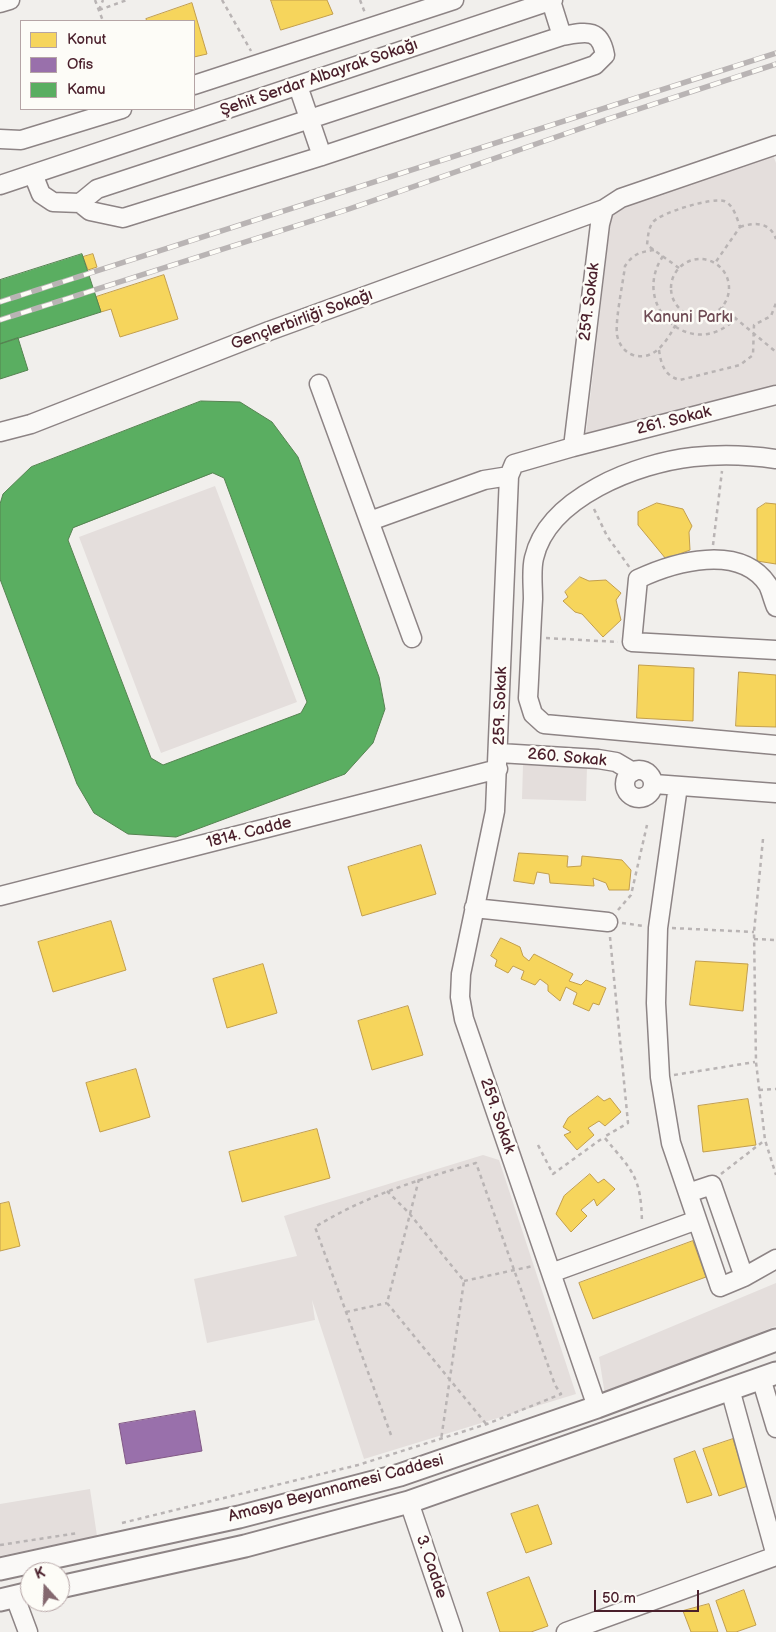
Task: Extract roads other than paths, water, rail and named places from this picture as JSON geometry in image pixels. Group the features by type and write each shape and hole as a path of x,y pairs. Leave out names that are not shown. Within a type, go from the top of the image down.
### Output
{"main road":[{"name":"Amasya Beyannamesi Caddesi","path":"0,1569 238,1517 383,1480 597,1408 776,1340"},
{"name":"Amasya Beyannamesi Caddesi","path":"70,1585 246,1546 409,1502 769,1375"}],"street":[{"path":"0,3 10,0"},
{"path":"195,85 454,0"},
{"path":"552,0 562,36"},
{"name":"Şehit Serdar Albayrak Sokağı","path":"0,185 552,0"},
{"path":"32,174 40,194 53,202 80,203 90,211 123,218 322,156 595,65 605,55 602,41 594,34 583,32 562,36 309,121 97,189 80,203"},
{"path":"298,86 322,156"},
{"path":"0,139 30,138 119,110"},
{"path":"604,209 621,198 776,145"},
{"name":"Gençlerbirliği Sokağı","path":"0,432 31,424 268,331 604,209"},
{"name":"259. Sokak","path":"573,447 600,224 604,209"},
{"path":"320,384 412,638"},
{"name":"261. Sokak","path":"573,447 776,394"},
{"path":"370,521 484,480 509,476 514,464 573,447"},
{"path":"776,459 724,455 692,457 658,464 620,476 587,494 562,512 546,532 534,557 528,698 533,714 544,724 776,745"},
{"name":"259. Sokak","path":"509,476 499,761 495,811 460,974 460,997 464,1019 597,1408"},
{"path":"776,607 767,585 752,570 735,563 711,559 662,568 638,579 632,642 776,650"},
{"name":"260. Sokak","path":"499,761 598,759 616,762 633,772 647,772 654,784"},
{"name":"1814. Cadde","path":"0,896 499,761"},
{"name":"260. Sokak","path":"633,772 625,783 627,792 634,798 648,796 654,784"},
{"name":"260. Sokak","path":"654,784 776,792"},
{"path":"678,786 658,928 656,1003 660,1077 671,1143 720,1286 744,1277 776,1258"},
{"path":"474,908 608,922"},
{"path":"688,1193 712,1185 744,1277"},
{"path":"549,1268 630,1244 697,1220"},
{"path":"769,1375 776,1428"},
{"path":"566,1632 776,1556 730,1389"},
{"name":"3. Cadde","path":"409,1502 453,1632"},
{"path":"15,1597 28,1632"}],"railway":[{"path":"0,302 776,53"},
{"path":"0,320 349,209 605,120 776,64"}],"park label":[{"name":"Kanuni Parkı","path":"688,318"}]}
